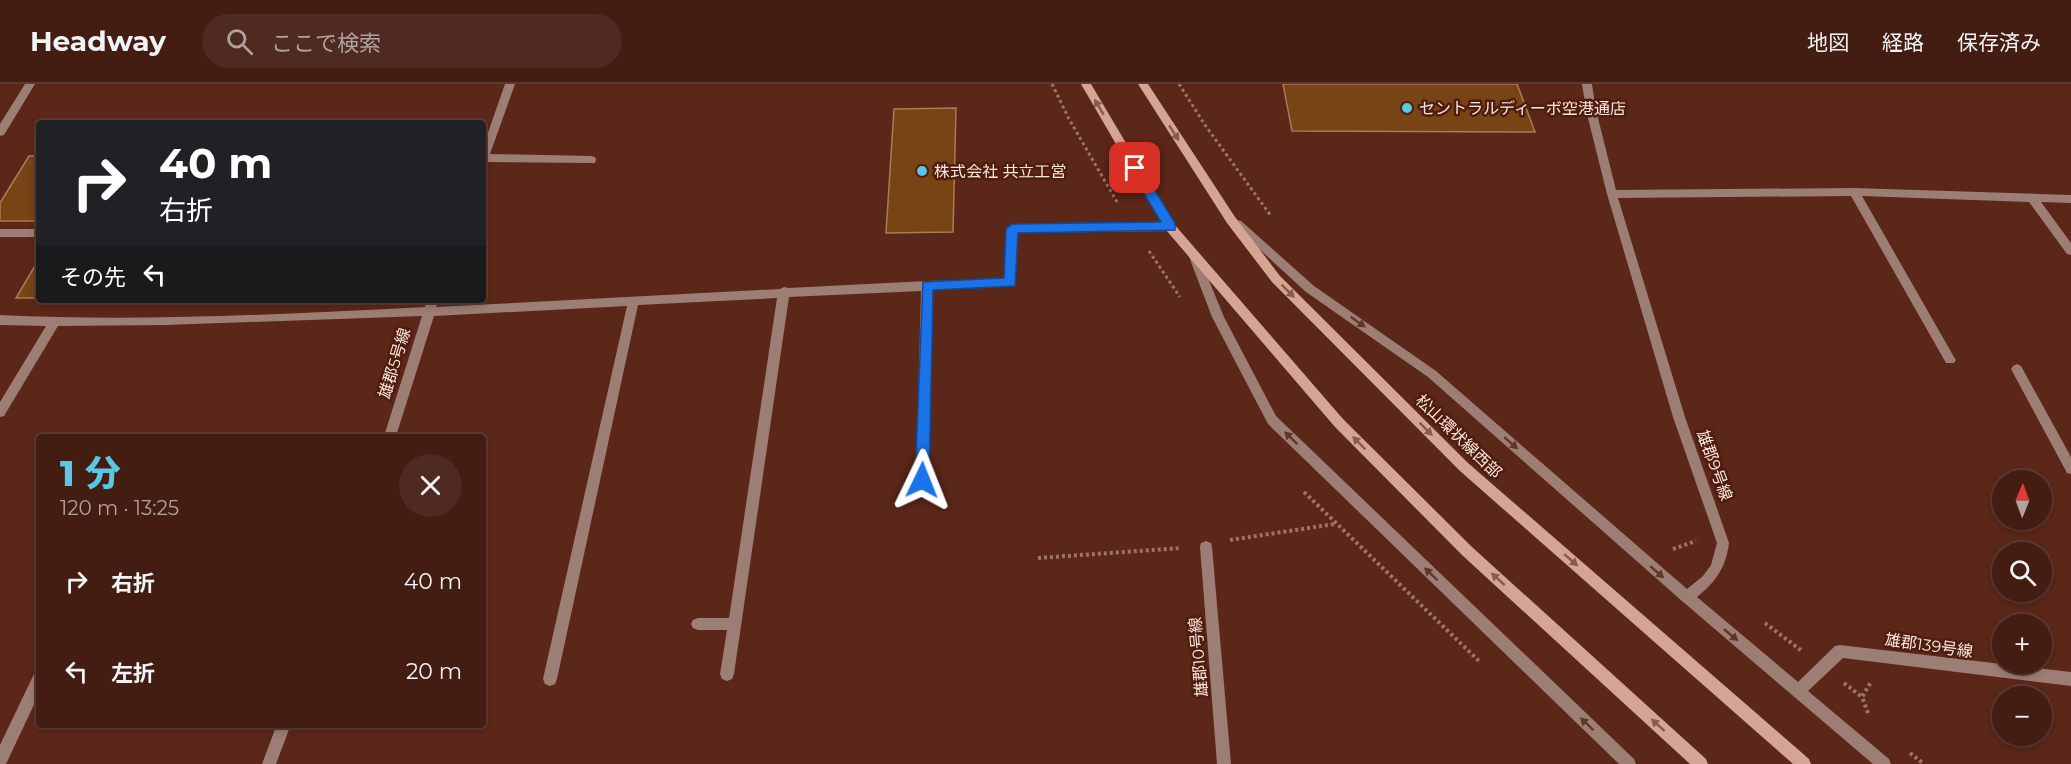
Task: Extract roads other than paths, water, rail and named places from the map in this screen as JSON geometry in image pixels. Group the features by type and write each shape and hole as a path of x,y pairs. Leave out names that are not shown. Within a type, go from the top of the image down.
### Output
{"street":[{"path":"0,132 30,84"},
{"path":"486,154 510,84"},
{"path":"1086,84 1170,227 1354,439 1467,551 1701,764"},
{"name":"松山環状線西部","path":"1143,84 1231,220 1276,279 1464,467 1804,764"},
{"name":"雄郡9号線","path":"1587,84 1612,194 1679,417 1723,543 1721,559 1716,572 1687,597"},
{"path":"486,160 591,160"},
{"path":"1612,194 1854,192 2071,199"},
{"path":"1854,192 1950,360"},
{"path":"2032,198 2071,251"},
{"path":"1231,220 1310,289 1432,374 1687,597 1884,764"},
{"path":"0,320 54,323 1010,283 1012,229 1170,227"},
{"path":"0,233 36,233"},
{"path":"1192,251 1218,317 1272,420 1629,764"},
{"path":"922,480 927,285"},
{"path":"727,674 784,291"},
{"path":"550,679 634,300"},
{"name":"雄郡5号線","path":"391,434 431,306"},
{"path":"0,412 54,323"},
{"path":"2017,369 2071,469"},
{"name":"雄郡10号線","path":"1206,547 1224,764"},
{"path":"698,624 735,624"},
{"name":"雄郡139号線","path":"1798,691 1840,651 1897,656 2004,673 2071,678"},
{"path":"0,760 36,685"},
{"path":"269,764 282,728"}],"place":[{"name":"セントラルディーボ空港通店","path":"1407,108"},
{"name":"株式会社 共立工営","path":"922,171"}]}
